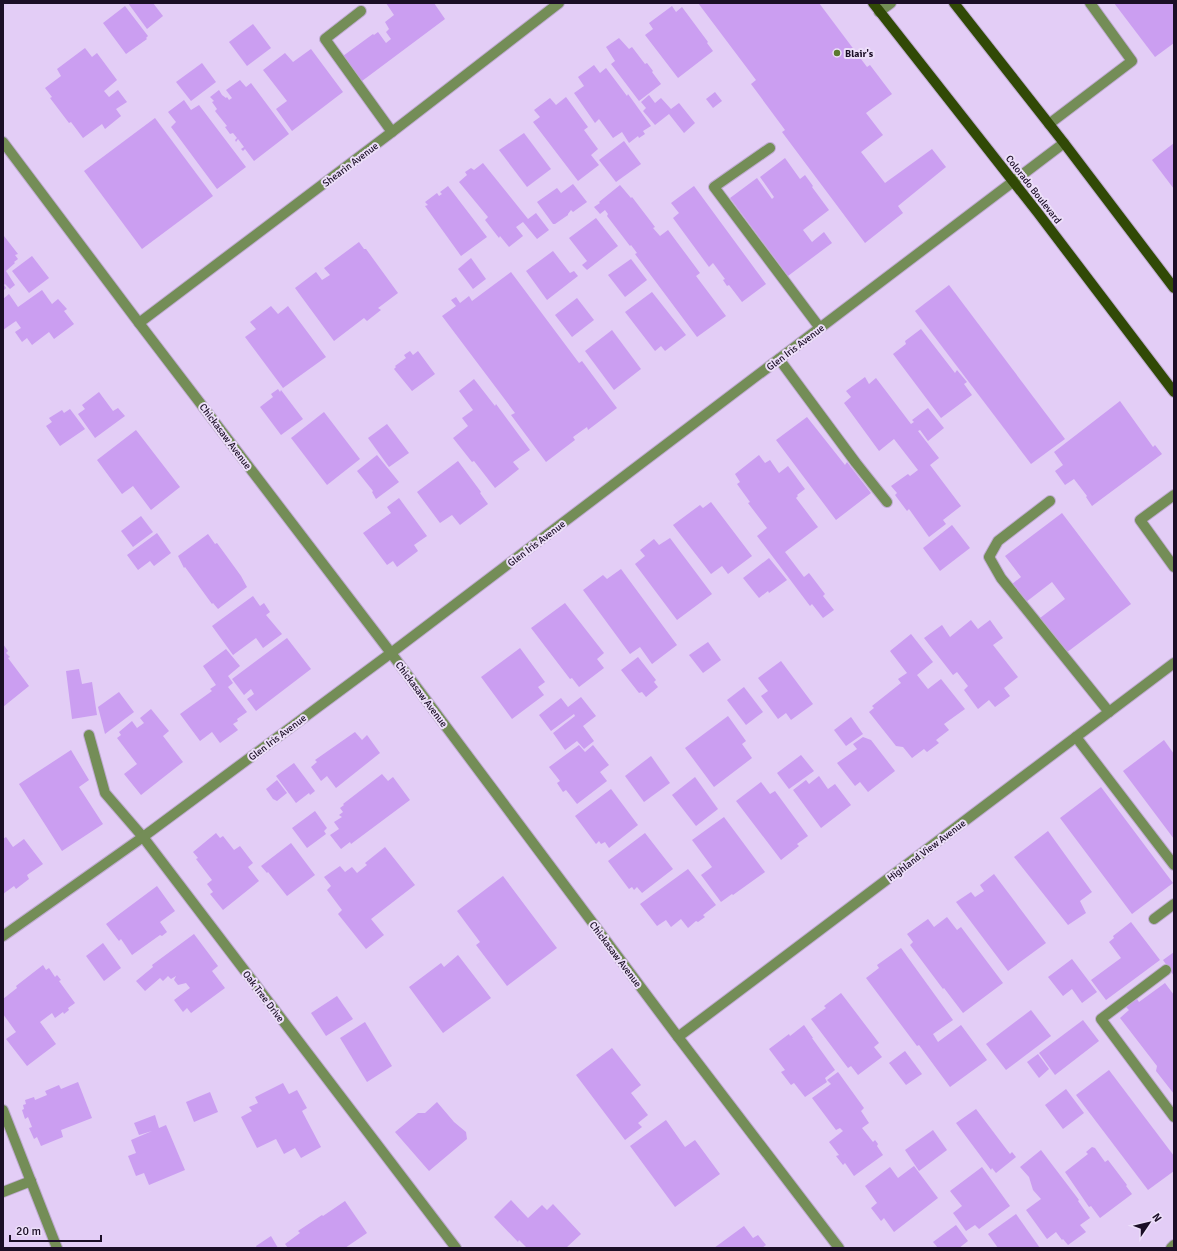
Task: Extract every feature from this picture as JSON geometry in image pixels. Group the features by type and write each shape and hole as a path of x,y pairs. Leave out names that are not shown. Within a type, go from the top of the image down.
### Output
{"main road":[{"name":"Colorado Boulevard","path":"873,3 1013,181 1174,392"},
{"path":"954,3 1064,143 1174,288"}],"street":[{"name":"Shearin Avenue","path":"139,323 392,132 559,3"},
{"path":"880,12 891,3"},
{"path":"1049,124 1132,61 1090,3"},
{"path":"361,12 325,39 392,132"},
{"name":"Chickasaw Avenue","path":"3,142 391,653 678,1037 839,1248"},
{"name":"Glen Iris Avenue","path":"3,936 143,837 391,653 1064,143"},
{"path":"770,148 714,187 820,328"},
{"path":"780,359 856,463 887,502"},
{"path":"1174,495 1140,520 1174,567"},
{"path":"1050,501 998,541 989,556 1001,578 1109,712"},
{"name":"Highland View Avenue","path":"678,1037 1174,663"},
{"name":"Oak Tree Drive","path":"89,736 105,793 143,837 456,1248"},
{"path":"1076,737 1174,865"},
{"path":"1154,919 1174,904"},
{"path":"1166,970 1101,1019 1174,1117"},
{"path":"3,1110 57,1248"},
{"path":"3,1192 31,1181"},
{"path":"1171,1248 1174,1245"}],"building":[{"path":"128,3 153,3 163,16 147,29"},
{"path":"386,3 434,3 445,19 362,81 343,56 378,32 386,43 391,39 386,32 389,29 385,22 394,15"},
{"path":"698,3 819,3 867,67 870,65 892,94 866,113 883,135 861,152 885,183 932,149 946,167 898,206 903,213 865,243 782,132 785,130 751,84 756,80"},
{"path":"1114,3 1174,3 1174,43 1155,57"},
{"path":"125,6 148,36 146,38 147,39 126,54 103,23"},
{"path":"672,6 676,12 682,7 713,51 678,78 645,35 653,29 649,23"},
{"path":"253,24 271,48 247,66 229,42"},
{"path":"619,38 629,49 632,47 645,64 647,63 661,84 639,101 611,64 615,61 606,47"},
{"path":"85,48 92,57 97,53 117,80 104,91 109,97 118,90 127,102 116,109 121,116 105,129 102,124 83,138 71,122 69,123 50,98 52,97 45,88 61,76 57,69"},
{"path":"311,49 343,92 292,131 276,109 287,101 263,70 285,53 293,62"},
{"path":"202,63 216,82 191,101 176,82"},
{"path":"594,65 600,73 606,68 627,96 628,94 651,126 643,131 645,134 639,138 638,136 629,143 622,132 613,138 599,119 595,123 574,93 584,86 578,77"},
{"path":"240,80 246,87 251,83 289,134 254,161 245,149 243,151 241,149 244,147 238,139 236,142 235,140 237,138 233,133 230,134 225,127 227,126 215,111 217,109 212,102 214,101 210,97 219,90 222,95 226,98 227,97 229,100 232,98 226,90"},
{"path":"715,92 722,101 713,108 706,99"},
{"path":"649,95 655,103 661,98 671,109 679,103 695,123 684,133 669,114 655,125 643,111 646,108 641,102"},
{"path":"566,97 588,127 584,130 598,149 591,155 599,165 578,181 533,122 540,117 534,110 550,98 556,105"},
{"path":"184,100 191,110 199,105 246,167 217,189 171,127 176,122 168,112"},
{"path":"155,118 213,196 142,249 84,171"},
{"path":"524,133 551,169 527,187 499,150"},
{"path":"624,141 641,164 616,182 599,160"},
{"path":"1174,143 1174,189 1152,160"},
{"path":"785,158 800,179 805,175 829,210 803,230 812,242 824,232 832,243 788,276 730,198 757,178 772,199 774,197 760,177"},
{"path":"483,163 528,219 536,213 549,230 537,239 523,222 516,227 523,236 509,247 500,236 499,238 485,220 488,217 459,182 467,175 465,172 471,168 474,170"},
{"path":"573,184 587,202 573,212 571,210 568,215 553,224 537,202 557,188 561,193"},
{"path":"620,185 631,198 632,197 660,236 668,230 700,273 696,276 726,316 697,337 635,254 637,253 607,216 608,214 605,210 600,214 594,207"},
{"path":"448,186 487,237 461,256 425,206 428,205 425,202 437,193 439,196 442,194 440,192"},
{"path":"694,186 766,284 742,302 729,285 727,286 723,280 725,279 713,263 709,267 673,218 679,213 671,203"},
{"path":"596,218 618,246 587,270 582,265 587,261 569,238"},
{"path":"3,236 18,254 15,255 18,259 6,271 15,285 10,289 5,284 4,285 6,288 3,291"},
{"path":"359,242 364,249 366,249 398,293 378,308 381,310 367,321 364,318 334,341 295,288 316,272 322,280 330,275 324,268"},
{"path":"553,251 570,273 574,271 578,276 547,300 526,271"},
{"path":"32,256 49,278 29,293 12,271"},
{"path":"471,258 486,279 473,289 458,269"},
{"path":"631,259 647,280 625,297 608,275"},
{"path":"511,272 579,363 582,361 617,408 588,430 587,427 573,437 575,440 546,462 511,415 515,413 442,316 456,306 451,300 456,297 460,303 469,296 472,301"},
{"path":"949,285 1065,439 1031,464 915,311"},
{"path":"42,290 52,304 58,299 67,309 64,311 74,324 54,339 49,332 32,345 27,338 22,342 15,332 21,328 16,321 3,330 3,299 9,294 18,307"},
{"path":"652,292 686,335 665,351 661,346 655,351 625,312"},
{"path":"577,298 594,320 572,337 555,315"},
{"path":"271,306 278,314 288,306 326,357 283,388 245,337 256,329 250,322"},
{"path":"921,329 955,373 957,370 967,382 964,384 972,395 941,418 893,354 906,344 905,341"},
{"path":"612,330 641,369 614,390 585,351"},
{"path":"410,351 413,355 418,351 435,374 412,391 394,369 396,367 395,366 406,358 404,355"},
{"path":"865,377 869,384 876,378 911,424 914,422 912,420 928,408 944,428 928,441 920,430 918,431 939,458 930,465 961,506 943,520 946,524 929,537 909,509 907,511 895,495 897,493 891,486 908,474 910,476 918,470 894,439 879,451 844,403 851,397 846,391"},
{"path":"474,379 495,406 496,404 530,450 513,462 519,469 495,488 474,461 472,462 453,438 468,426 462,418 473,410 459,391"},
{"path":"278,389 280,392 281,390 303,419 281,435 260,407 273,397 271,394"},
{"path":"99,392 113,411 118,408 125,416 95,438 78,414 85,409 82,405"},
{"path":"1120,401 1153,447 1155,445 1162,454 1092,506 1086,497 1087,496 1074,479 1065,485 1055,471 1063,465 1054,452"},
{"path":"70,409 85,429 60,446 46,426 52,422 49,418 62,410 64,413"},
{"path":"324,412 360,459 327,485 291,438"},
{"path":"807,417 845,465 847,462 871,493 836,520 776,440"},
{"path":"387,424 409,453 389,467 368,438"},
{"path":"136,430 180,487 151,510 133,486 122,494 97,460"},
{"path":"377,455 399,482 376,499 372,492 373,491 357,471"},
{"path":"759,455 765,463 770,460 779,473 788,466 805,489 797,495 798,496 796,498 818,527 785,552 804,577 809,573 825,594 823,596 834,610 823,618 812,604 810,606 757,536 767,528 748,503 750,502 737,484 740,482 735,474"},
{"path":"458,461 488,504 460,525 452,515 440,523 417,492"},
{"path":"399,498 427,536 414,545 418,551 397,567 393,561 387,565 363,533 391,513 387,507"},
{"path":"711,502 752,556 728,574 722,566 711,574 673,525 700,505 703,508"},
{"path":"1062,513 1131,604 1066,653 1040,618 1065,599 1052,582 1026,602 1012,584 1021,577 1005,556"},
{"path":"141,516 153,532 133,547 121,531"},
{"path":"952,525 970,548 940,571 923,548"},
{"path":"157,533 171,553 154,566 150,561 138,570 127,555"},
{"path":"208,534 215,544 217,543 241,576 247,587 218,609 213,603 212,604 185,567 184,568 178,556"},
{"path":"670,538 712,594 677,620 635,564 645,556 640,550 654,539 659,545"},
{"path":"769,558 787,580 769,593 768,591 759,598 743,578"},
{"path":"621,569 677,645 652,664 640,647 630,654 583,590 603,575 607,579"},
{"path":"253,596 260,606 264,603 270,612 266,615 282,634 263,648 256,638 233,655 212,626"},
{"path":"565,603 604,653 597,659 604,668 579,687 572,678 570,679 531,628"},
{"path":"971,620 978,629 990,620 1003,638 993,645 1018,677 1004,688 1010,696 995,707 989,700 978,709 964,690 968,686 957,672 953,675 924,638 942,625 950,637"},
{"path":"911,634 933,662 917,675 928,689 941,679 965,709 944,724 949,730 936,740 939,743 927,752 924,749 912,758 903,747 896,746 869,712 874,708 872,706 901,683 898,679 907,673 890,651"},
{"path":"287,638 311,669 256,711 247,699 254,694 251,689 244,695 232,679"},
{"path":"708,642 721,660 703,673 689,655"},
{"path":"3,644 8,651 6,653 10,657 8,658 29,686 3,707"},
{"path":"520,648 545,682 538,687 544,695 512,719 481,677"},
{"path":"226,649 240,666 228,676 233,683 228,687 247,712 233,724 238,730 220,743 212,732 200,741 180,714 212,691 210,689 216,685 203,666"},
{"path":"638,657 656,680 654,682 658,687 646,697 642,692 639,693 621,670"},
{"path":"781,661 813,704 791,720 786,713 778,719 761,696 768,691 758,678"},
{"path":"79,669 82,684 92,682 97,715 72,719 66,671"},
{"path":"744,687 763,712 746,725 727,700"},
{"path":"119,692 134,712 105,734 98,707"},
{"path":"581,697 596,716 583,726 594,741 584,749 577,741 565,750 553,733 575,716 574,714 551,731 539,715 561,698 568,707"},
{"path":"151,709 169,731 163,736 183,762 141,795 124,774 137,764 117,738 121,735 119,732 132,721 137,728 144,723 140,718"},
{"path":"728,716 746,741 742,744 752,758 714,787 685,748"},
{"path":"851,717 863,734 846,746 834,730"},
{"path":"355,732 362,740 367,735 380,753 336,788 327,776 321,781 311,767 317,762 315,760"},
{"path":"863,737 871,740 895,771 868,792 860,782 855,786 837,763 857,749 853,744"},
{"path":"1164,740 1174,754 1174,839 1123,771"},
{"path":"579,745 585,752 593,745 609,765 600,772 607,781 577,804 566,790 563,792 557,783 560,781 549,767"},
{"path":"71,750 89,780 79,787 103,824 62,851 19,784"},
{"path":"801,755 814,771 789,789 777,773"},
{"path":"651,756 670,783 644,802 625,776"},
{"path":"294,763 315,791 310,795 309,793 296,803 276,776"},
{"path":"382,774 388,781 393,777 410,800 351,844 350,842 341,849 330,835 339,829 334,822 342,817 339,815 343,812 340,808 344,805 343,804"},
{"path":"819,776 828,789 835,784 851,805 821,828 793,790 806,780 809,784"},
{"path":"695,777 718,809 696,826 672,795"},
{"path":"277,780 287,793 277,801 273,799 266,789"},
{"path":"761,782 770,794 775,791 808,836 797,844 799,846 781,860 736,801"},
{"path":"1101,787 1173,883 1132,914 1060,818"},
{"path":"611,789 638,825 609,848 605,842 601,844 599,841 596,844 575,816"},
{"path":"315,811 327,828 324,831 326,834 307,848 292,828"},
{"path":"724,817 765,872 721,902 701,875 712,867 692,840"},
{"path":"1048,831 1092,892 1080,901 1086,913 1068,925 1014,857"},
{"path":"216,833 220,838 223,836 234,850 240,846 253,863 248,867 259,881 223,910 210,894 213,892 207,884 212,880 196,859 198,858 193,852"},
{"path":"645,833 673,869 642,893 637,887 634,890 632,887 629,889 608,861"},
{"path":"6,837 13,847 24,839 43,864 27,875 29,879 16,889 14,886 3,894 3,839"},
{"path":"291,843 315,875 287,896 268,872 267,873 261,866"},
{"path":"385,847 415,885 371,919 384,935 366,949 338,914 342,910 327,890 331,886 324,877 340,866 345,872 352,867 357,873 367,865 365,863"},
{"path":"688,869 716,905 703,915 705,917 698,922 696,921 688,928 681,919 671,927 666,920 657,926 640,904"},
{"path":"994,874 1046,943 1008,971 956,902 971,892 975,897 984,891 980,885"},
{"path":"503,876 557,948 507,986 476,945 480,942 457,911"},
{"path":"157,886 175,911 160,922 167,932 162,936 160,935 132,955 121,939 119,941 106,924"},
{"path":"947,917 957,930 961,927 1003,983 963,1013 910,945 913,942 907,934 928,919 934,927"},
{"path":"1131,922 1160,960 1106,1000 1091,980 1121,958 1109,942 1114,938 1113,936"},
{"path":"194,934 218,966 212,971 225,988 191,1013 187,1008 183,1012 174,1000 190,988 186,983 178,985 174,980 176,976 171,979 168,976 163,981 160,978 145,991 136,981 153,967 152,965"},
{"path":"103,943 121,968 104,981 86,956"},
{"path":"901,948 953,1020 933,1034 938,1042 961,1025 987,1060 950,1087 866,978 879,968 877,965"},
{"path":"1174,952 1174,976 1163,960"},
{"path":"458,955 491,998 443,1033 409,987 441,963 444,967"},
{"path":"1072,959 1097,992 1082,1003 1072,989 1063,996 1048,977"},
{"path":"43,965 46,970 49,968 55,977 57,975 61,980 59,981 75,1003 68,1008 69,1010 64,1014 63,1012 55,1018 52,1013 40,1022 56,1044 27,1066 6,1039 16,1032 3,1014 3,999 17,988 16,986"},
{"path":"1165,983 1174,995 1174,1094 1156,1071 1157,1066 1120,1018 1129,1010 1126,1007 1137,999 1139,1002"},
{"path":"841,993 879,1043 874,1047 882,1057 858,1075 851,1066 848,1068 811,1019 826,1008 824,1006"},
{"path":"337,996 353,1019 326,1036 311,1013"},
{"path":"1031,1010 1051,1036 1006,1070 986,1044"},
{"path":"1083,1020 1099,1041 1055,1075 1039,1053"},
{"path":"365,1022 392,1066 367,1082 340,1038"},
{"path":"804,1025 835,1070 825,1078 827,1082 805,1097 794,1083 791,1085 781,1072 785,1070 769,1049"},
{"path":"612,1048 641,1085 631,1093 648,1115 638,1123 642,1127 625,1140 576,1075"},
{"path":"905,1051 922,1074 906,1085 889,1063"},
{"path":"1038,1054 1049,1069 1039,1078 1027,1062"},
{"path":"1109,1070 1174,1156 1174,1171 1148,1190 1076,1095"},
{"path":"838,1072 864,1108 861,1111 869,1123 862,1128 873,1142 875,1140 883,1155 854,1176 845,1163 843,1165 836,1156 839,1155 829,1142 843,1131 840,1128 836,1130 812,1098 831,1084 827,1080"},
{"path":"78,1082 92,1118 61,1130 63,1137 41,1146 37,1137 34,1139 29,1128 32,1127 28,1117 25,1119 22,1110 24,1109 23,1105 26,1104 25,1100 34,1097 35,1100 47,1095 45,1091 59,1085 61,1089"},
{"path":"283,1083 289,1094 297,1090 307,1108 302,1111 321,1147 301,1158 295,1148 284,1154 276,1139 257,1148 241,1117 252,1111 249,1107 258,1103 255,1097"},
{"path":"1066,1089 1084,1113 1063,1129 1045,1105"},
{"path":"210,1092 218,1112 194,1122 186,1102"},
{"path":"437,1102 454,1122 466,1132 467,1139 429,1171 395,1132 418,1113 425,1113"},
{"path":"976,1109 1010,1154 1012,1152 1016,1157 996,1173 992,1168 991,1170 956,1123"},
{"path":"155,1115 159,1128 166,1125 185,1170 149,1185 144,1173 136,1176 128,1156 136,1153 131,1140 152,1131 139,1135 134,1123"},
{"path":"666,1120 685,1147 695,1140 720,1174 675,1207 630,1146"},
{"path":"933,1130 947,1150 919,1171 905,1150"},
{"path":"1092,1147 1095,1148 1105,1162 1108,1160 1132,1194 1100,1218 1091,1206 1089,1207 1065,1172 1088,1154 1086,1152"},
{"path":"1041,1150 1079,1200 1078,1201 1090,1218 1080,1225 1086,1232 1068,1245 1056,1232 1047,1239 1026,1210 1041,1199 1033,1190 1029,1177 1020,1167"},
{"path":"914,1166 938,1198 894,1232 884,1218 881,1221 871,1208 877,1203 865,1186 890,1167 898,1178"},
{"path":"982,1167 1010,1206 979,1229 975,1225 966,1231 953,1213 962,1206 950,1191"},
{"path":"511,1200 528,1218 542,1205 547,1210 553,1204 581,1234 566,1248 527,1248 519,1240 518,1242 494,1217"},
{"path":"345,1201 367,1233 345,1248 288,1248 285,1244 300,1233 298,1231"},
{"path":"1016,1214 1040,1248 998,1248 988,1234"},
{"path":"956,1225 968,1241 959,1248 938,1248 933,1242"},
{"path":"744,1226 753,1238 758,1235 766,1245 762,1248 714,1248"},
{"path":"271,1236 278,1248 257,1248 256,1246"}],"place":[{"name":"Blair's","path":"837,53"}]}
